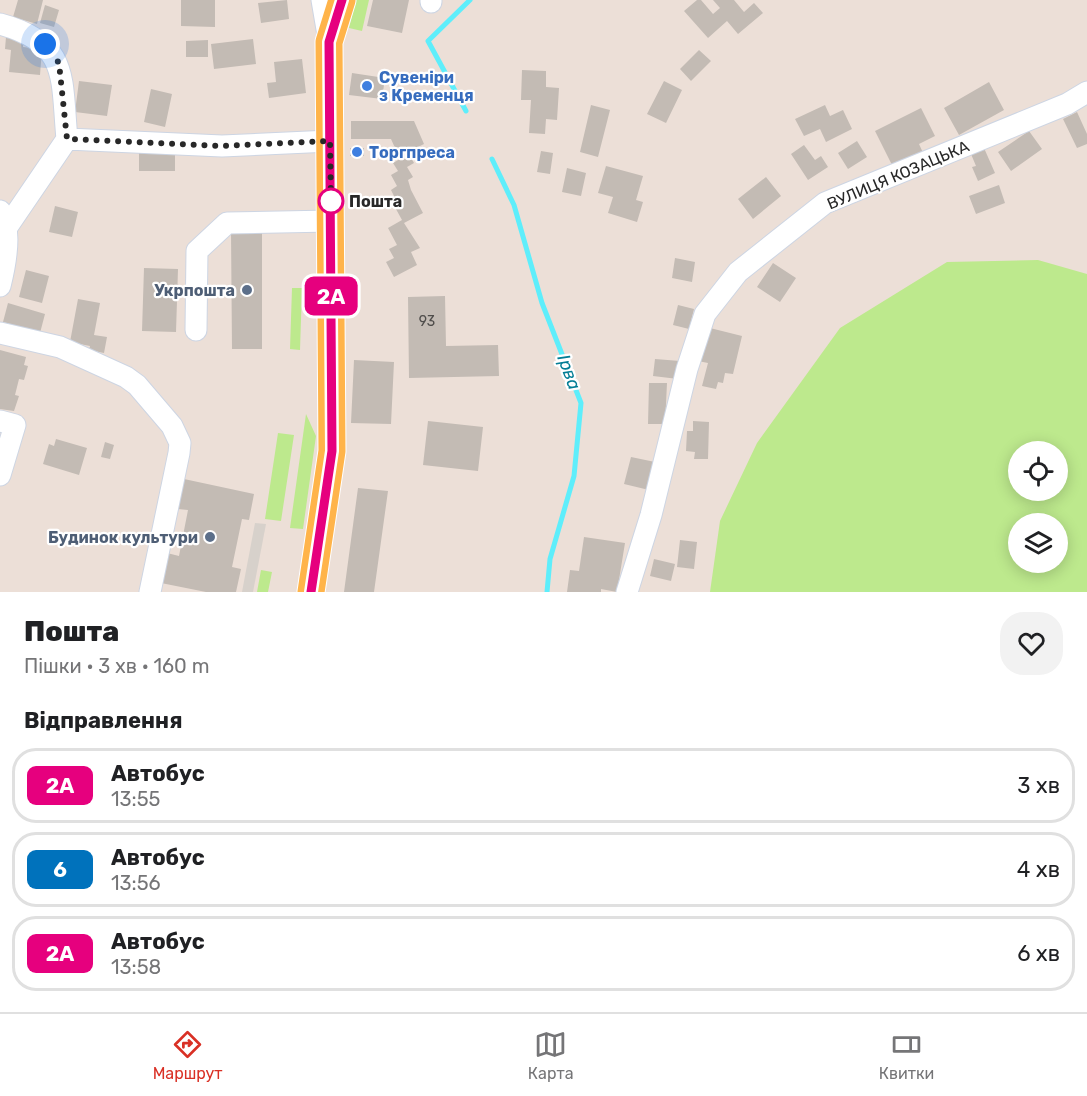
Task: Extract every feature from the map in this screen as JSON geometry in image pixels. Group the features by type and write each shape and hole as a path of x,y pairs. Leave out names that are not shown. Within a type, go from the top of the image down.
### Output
{"main road":[{"path":"311,592 332,451 329,42 342,0"}],"street":[{"path":"322,0 329,42"},
{"path":"0,24 19,29 45,44 59,63 67,139 3,221 7,260 0,286"},
{"name":"ВУЛИЦЯ КОЗАЦЬКА","path":"627,592 651,516 687,369 705,314 738,272 825,203 1067,104 1087,92"},
{"path":"67,139 222,146 330,141"},
{"path":"196,330 197,251 226,223 331,221"},
{"path":"0,333 54,345 126,377 137,385 177,434 179,453 150,592"},
{"path":"0,421 15,425 0,475"}],"green space":[{"path":"356,0 369,0 362,31 349,28"},
{"path":"1038,260 1087,274 1087,592 710,592 720,521 757,443 840,328 947,262"},
{"path":"292,288 302,288 300,350 290,349"},
{"path":"306,414 316,436 303,529 290,528"},
{"path":"278,433 294,435 281,521 265,519"},
{"path":"261,570 272,572 268,592 257,592"}],"shaded area":[{"path":"255,523 266,524 253,592 242,592"}],"building":[{"path":"18,0 43,0 37,24 13,17"},
{"path":"181,0 215,0 215,27 181,26"},
{"path":"287,0 289,19 261,23 258,3"},
{"path":"373,0 409,0 402,33 367,26"},
{"path":"697,0 701,0 713,14 720,8 713,0 734,0 744,12 754,3 763,13 738,34 727,21 708,38 684,11"},
{"path":"45,5 59,10 54,27 40,23"},
{"path":"6,37 24,38 23,47 42,49 40,75 9,72 11,50 5,49"},
{"path":"253,39 256,64 214,69 211,44"},
{"path":"208,40 208,57 186,57 186,41"},
{"path":"699,50 711,61 691,81 680,69"},
{"path":"302,59 306,93 269,98 267,83 276,82 274,62"},
{"path":"522,70 546,71 546,87 559,88 557,120 546,119 545,134 529,133 531,100 521,100"},
{"name":"Сувеніри з Кременця","path":"352,73 385,78 382,99 349,95"},
{"path":"79,81 112,85 107,116 75,112"},
{"path":"664,81 682,90 666,123 647,114"},
{"path":"989,82 1004,110 959,135 944,108"},
{"path":"151,89 172,94 165,127 144,122"},
{"path":"591,105 610,110 598,157 580,152"},
{"path":"825,105 830,116 843,110 852,129 826,142 820,129 804,136 795,119"},
{"path":"921,108 935,136 919,144 924,155 894,169 875,131"},
{"path":"1077,112 1087,134 1087,144 1077,148 1063,119"},
{"path":"351,121 414,121 424,144 408,152 414,163 407,167 413,177 408,180 411,190 423,213 404,223 420,248 411,252 417,265 394,277 386,262 394,258 389,249 397,245 388,228 402,220 391,200 395,198 391,190 397,186 391,175 398,171 393,163 400,159 391,139 351,139"},
{"path":"1029,131 1042,149 1011,171 998,152"},
{"path":"857,141 867,157 848,169 838,153"},
{"path":"804,145 815,160 821,156 828,167 808,180 791,154"},
{"name":"Торгпреса","path":"350,148 364,148 364,156 350,156"},
{"path":"984,148 995,173 978,181 972,167 976,166 971,154"},
{"path":"139,149 175,149 175,171 139,171"},
{"path":"541,151 553,153 550,174 537,172"},
{"path":"606,166 643,176 636,200 643,202 637,222 608,213 613,197 598,193"},
{"path":"567,168 586,173 581,196 562,192"},
{"path":"766,177 781,196 753,219 738,199"},
{"path":"999,185 1005,203 976,214 969,196"},
{"path":"55,206 78,212 72,237 49,232"},
{"name":"Укрпошта","path":"231,231 262,231 262,349 232,349"},
{"path":"675,258 695,262 692,282 672,278"},
{"path":"773,263 796,278 780,302 757,287"},
{"path":"144,268 178,269 176,332 142,331"},
{"path":"26,270 49,276 42,303 19,297"},
{"path":"445,296 446,346 498,345 499,376 409,378 408,297"},
{"path":"78,299 100,303 94,335 107,337 104,353 89,350 90,346 70,342"},
{"path":"8,303 45,314 40,333 3,322"},
{"path":"678,305 694,309 689,329 673,325"},
{"path":"706,327 742,336 733,374 725,373 723,383 718,382 716,389 702,386 708,363 698,361"},
{"path":"0,350 26,357 24,365 28,366 24,380 19,379 15,395 19,396 14,411 0,409"},
{"path":"655,359 680,361 678,379 653,376"},
{"path":"354,360 394,362 391,424 351,423"},
{"path":"649,383 667,383 665,424 648,424"},
{"path":"428,421 483,427 478,471 423,465"},
{"path":"693,421 709,422 708,459 694,459 695,452 686,451 687,431 693,431"},
{"path":"56,439 87,448 79,475 43,464 49,444 54,446"},
{"path":"105,442 114,445 110,459 101,457"},
{"path":"631,457 655,462 649,490 624,484"},
{"name":"Будинок культури","path":"184,479 254,494 249,520 242,519 232,567 241,569 236,592 206,592 161,583 167,553 179,556 188,510 178,509"},
{"path":"358,488 388,491 374,592 344,592"},
{"path":"584,537 625,543 617,592 601,589 601,592 567,592 570,570 579,571"},
{"path":"680,540 697,542 694,569 677,567"},
{"path":"654,559 675,564 671,581 650,576"}],"waterway":[{"name":"Ірва","path":"466,111 428,41 470,0"},
{"name":"Ірва","path":"492,159 514,205 542,303 581,403 574,476 550,559 547,592"}],"bus line":[{"name":"2A","path":"311,592 332,451 329,42 342,0"}],"place":[{"name":"Сувеніри з Кременця","path":"367,86"},
{"name":"Торгпреса","path":"357,152"},
{"name":"Пошта","path":"331,201"},
{"name":"Укрпошта","path":"247,290"},
{"name":"Будинок культури","path":"210,537"}],"route":[{"path":"45,44 59,63 67,139 222,146 288,145 330,141 331,201"}]}
